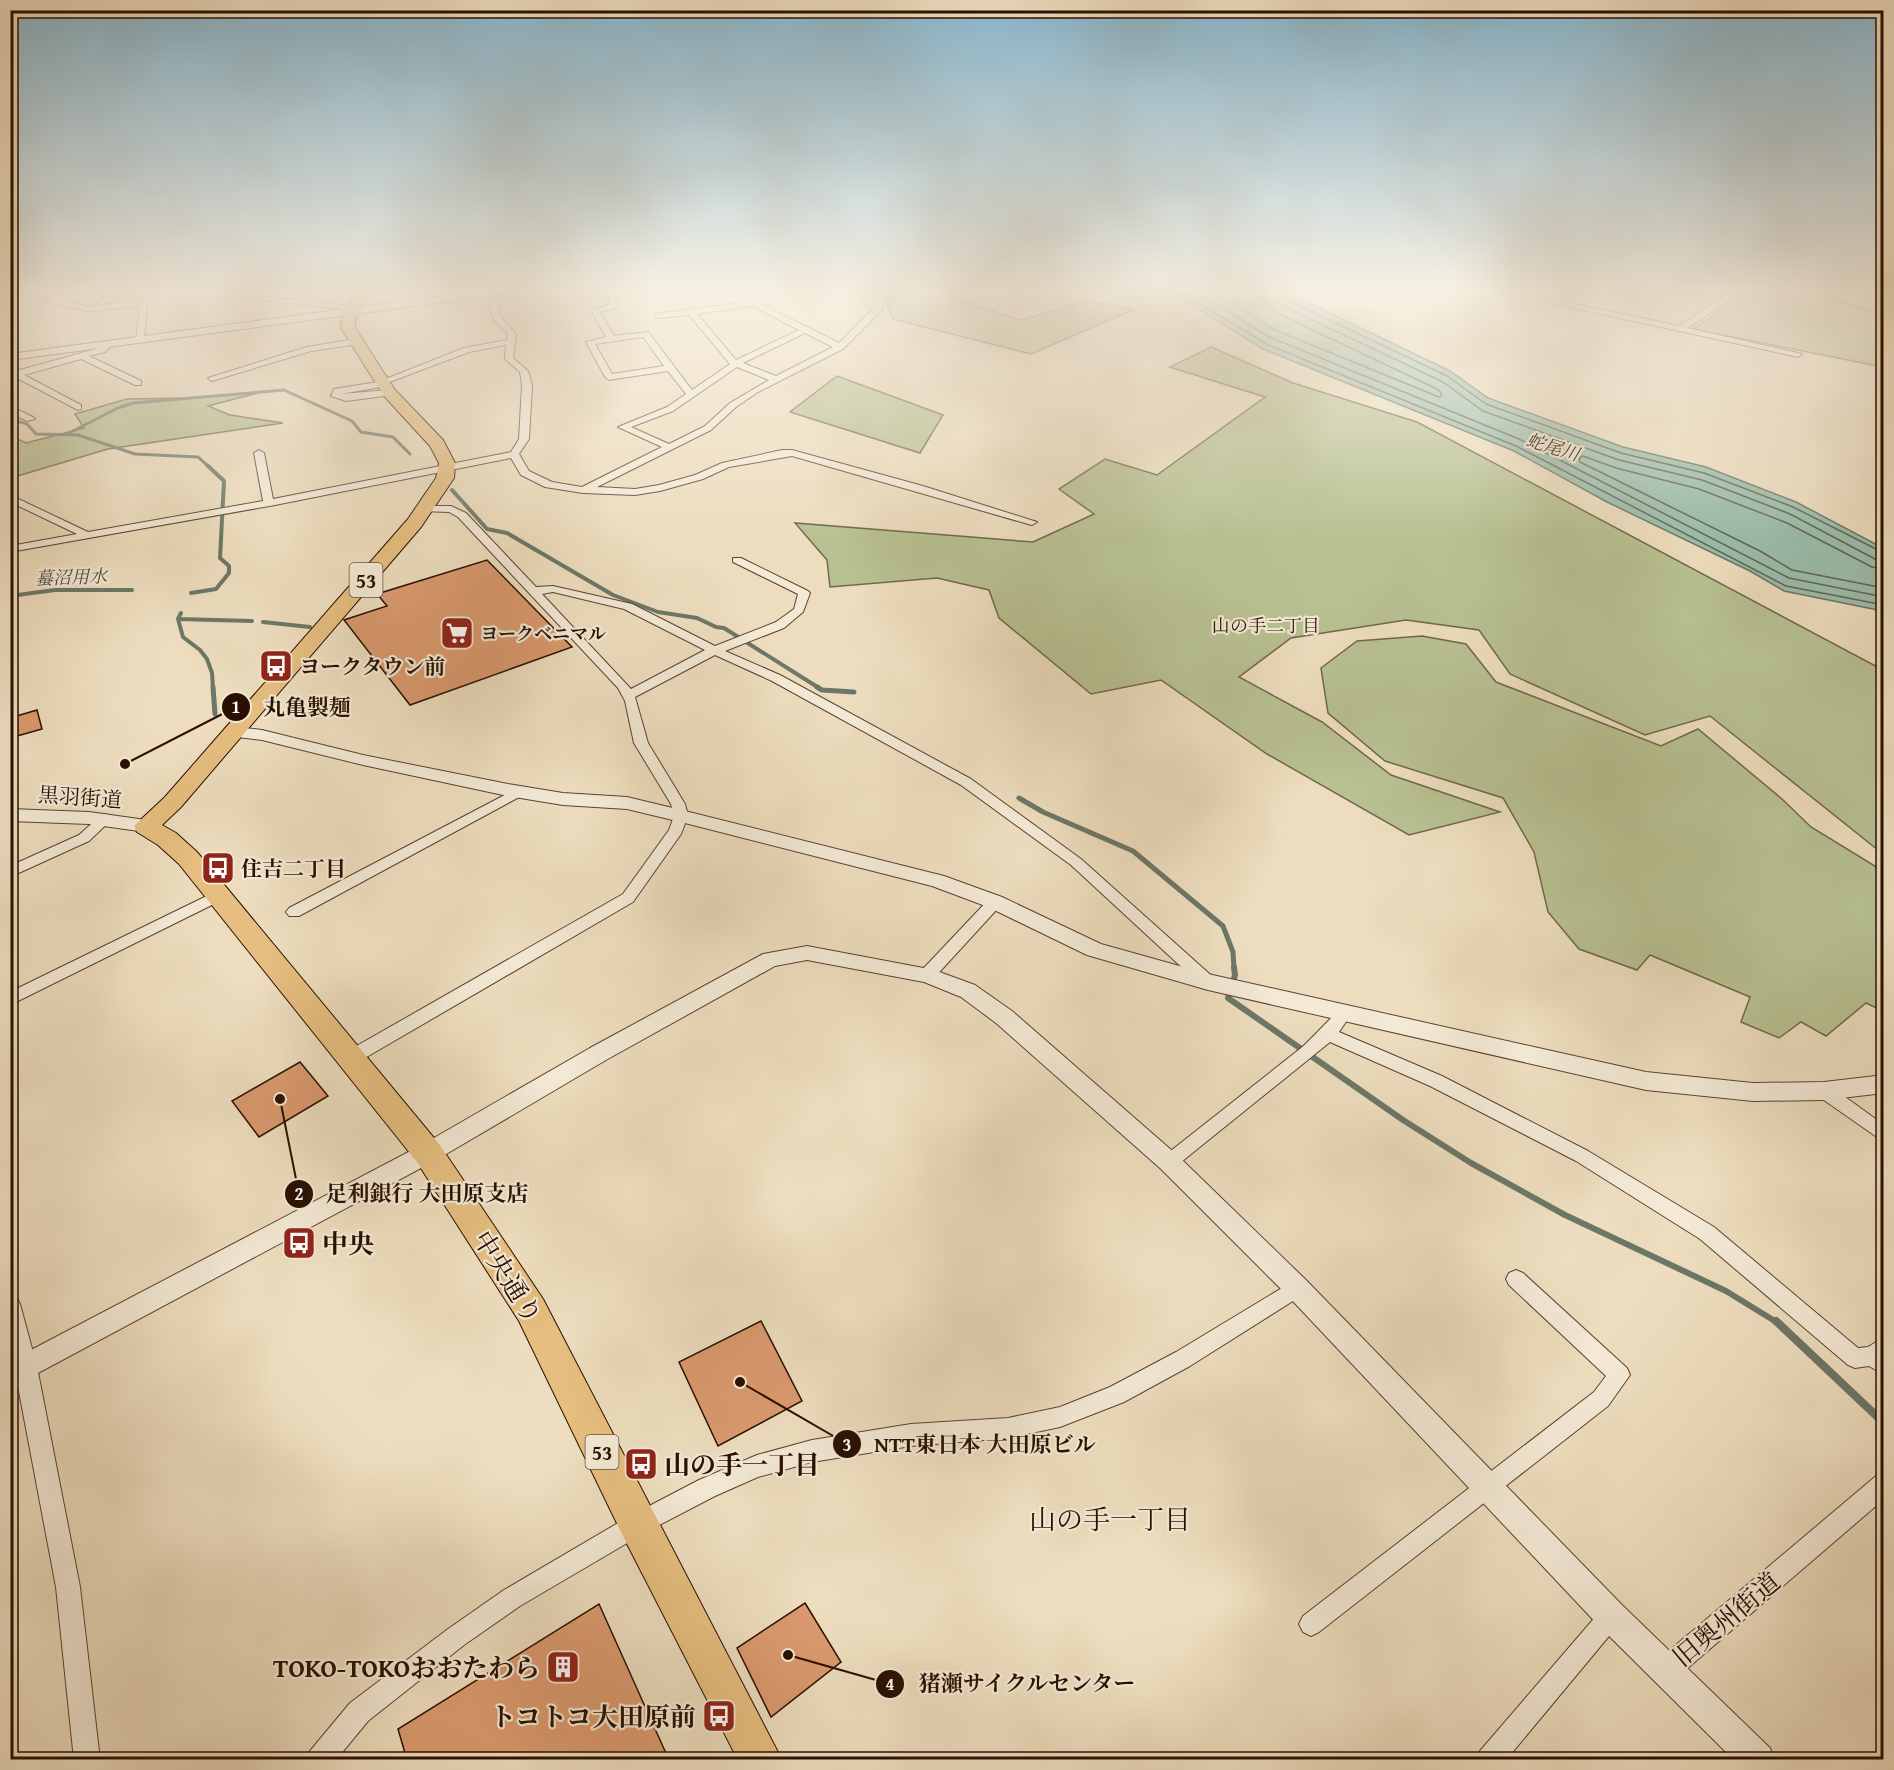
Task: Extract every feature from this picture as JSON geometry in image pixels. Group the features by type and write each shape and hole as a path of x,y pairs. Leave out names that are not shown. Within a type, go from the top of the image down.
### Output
{"main road":[{"path":"376,373 385,387 437,444 448,469"},
{"name":"53","path":"146,826 173,802 235,732 424,509 448,469"},
{"name":"中央通り","path":"146,826 167,839 188,858 428,1153 531,1310 638,1524 761,1760"}],"street":[{"path":"116,373 138,383"},
{"path":"212,378 230,373"},
{"path":"385,387 417,373"},
{"path":"10,549 269,503 514,454 524,439 527,385 524,373"},
{"path":"607,373 609,377 639,373"},
{"path":"674,373 690,393"},
{"path":"669,447 623,427 670,409 721,373"},
{"path":"759,373 775,379"},
{"path":"583,490 708,428 733,405 788,373"},
{"path":"13,375 78,407"},
{"path":"10,409 30,419"},
{"path":"259,453 269,503"},
{"path":"514,454 525,473 549,485 583,490 635,492 660,488 699,477 726,465 792,453 1032,522"},
{"path":"10,498 86,535"},
{"path":"352,1057 628,898 676,831 681,816 678,804 641,743 623,686 462,515 452,509 424,509"},
{"path":"628,696 715,650 780,625 799,610 804,593 737,560"},
{"path":"533,591 553,589 628,606 776,678 966,782 1076,862 1208,982"},
{"path":"235,732 262,735 363,760 518,792 563,799 627,803 681,816 936,881 995,902 1094,950 1208,982 1646,1082 1753,1092 1824,1091 1884,1084"},
{"path":"294,912 518,792"},
{"name":"黒羽街道","path":"10,815 57,815 105,819 146,826"},
{"path":"10,872 84,838 105,819"},
{"path":"10,999 162,921 219,895"},
{"path":"927,975 995,902"},
{"path":"19,1371 428,1153 598,1054 770,959 807,953 927,975 968,991 1004,1017 1169,1162 1297,1288 1611,1616 1666,1670"},
{"path":"1169,1162 1328,1034 1344,1013"},
{"path":"1328,1034 1436,1082 1582,1156 1707,1233 1855,1358 1880,1356"},
{"path":"1824,1091 1884,1135"},
{"path":"1311,1624 1601,1399 1620,1375 1516,1279"},
{"path":"319,1760 359,1712 456,1637 512,1598 638,1524 707,1488 757,1466 812,1451 911,1435 1008,1428 1060,1417 1117,1395 1183,1359 1297,1288"},
{"path":"10,1304 19,1371 68,1587 87,1760"},
{"name":"旧奥州街道","path":"1758,1760 1666,1670 1884,1484"},
{"path":"1489,1760 1611,1616"}],"shaded area":[{"path":"1188,373 1269,373 1293,383 1417,422 1883,670 1883,854 1710,716 1645,735 1510,674 1479,630 1406,620 1291,638 1239,677 1322,722 1391,775 1500,812 1409,835 1267,754 1161,680 1091,694 999,618 989,590 937,578 830,587 827,560 795,523 1033,542 1094,514 1059,489 1105,459 1157,475 1265,397"},
{"path":"837,376 943,415 920,453 790,412"},
{"path":"262,392 208,406 230,415 283,423 108,449 11,478 11,436 26,443 84,428 75,414 127,399 188,398"},
{"path":"1422,636 1466,644 1496,682 1661,746 1698,729 1782,799 1811,827 1883,871 1883,1011 1866,1003 1826,1036 1801,1022 1779,1038 1741,1022 1750,997 1650,955 1637,970 1579,949 1548,912 1534,852 1503,798 1385,761 1328,713 1321,668 1357,641"}],"water":[{"name":"蛇尾川","path":"1321,373 1452,373 1488,398 1623,447 1706,467 1796,502 1883,548 1883,611 1784,591 1750,571 1607,502 1514,451"}],"building":[{"name":"ヨークベニマル","path":"487,560 572,647 410,705 344,620 387,606 377,594"},
{"path":"37,710 42,729 10,738 10,718"},
{"path":"300,1062 328,1096 259,1137 232,1101"},
{"path":"761,1321 802,1401 718,1446 679,1362"},
{"path":"805,1603 841,1662 771,1717 737,1648"},
{"name":"TOKO-TOKOおおたわら","path":"599,1604 669,1760 407,1760 398,1729"}],"waterway":[{"path":"67,434 118,408 133,403 284,390 352,421 361,432 393,437 410,454"},
{"path":"10,419 27,424 36,434 78,435 135,454 198,457 208,466"},
{"path":"191,593 216,589 229,573 229,566 220,558 224,481 207,465"},
{"path":"452,490 487,529 507,533 613,595 658,612 697,618 716,627 724,628 819,688"},
{"name":"蟇沼用水","path":"10,596 55,590 132,590"},
{"path":"178,619 181,613"},
{"path":"178,619 252,621"},
{"path":"178,619 183,637 200,650 207,659 212,673 213,688"},
{"path":"263,622 310,627"},
{"path":"213,687 215,714"},
{"path":"817,687 822,690 854,692"},
{"path":"1019,798 1043,812 1133,851 1223,926 1233,952 1234,968"},
{"path":"1234,967 1235,975 1228,998 1403,1120 1471,1163 1565,1215 1726,1291 1778,1323"},
{"path":"1776,1321 1884,1423"}],"place":[{"name":"ヨークベニマル","path":"457,633"},
{"name":"ヨークタウン前","path":"276,666"},
{"name":"丸亀製麺","path":"125,764"},
{"name":"住吉二丁目","path":"218,868"},
{"name":"足利銀行 大田原支店","path":"280,1099"},
{"name":"中央","path":"299,1243"},
{"name":"NTT東日本 大田原ビル","path":"740,1382"},
{"name":"山の手一丁目","path":"641,1464"},
{"name":"猪瀬サイクルセンター","path":"788,1655"},
{"name":"TOKO-TOKOおおたわら","path":"563,1667"},
{"name":"トコトコ大田原前","path":"719,1716"}],"district":[{"name":"山の手二丁目","path":"1266,625"},
{"name":"山の手一丁目","path":"1110,1519"}]}
